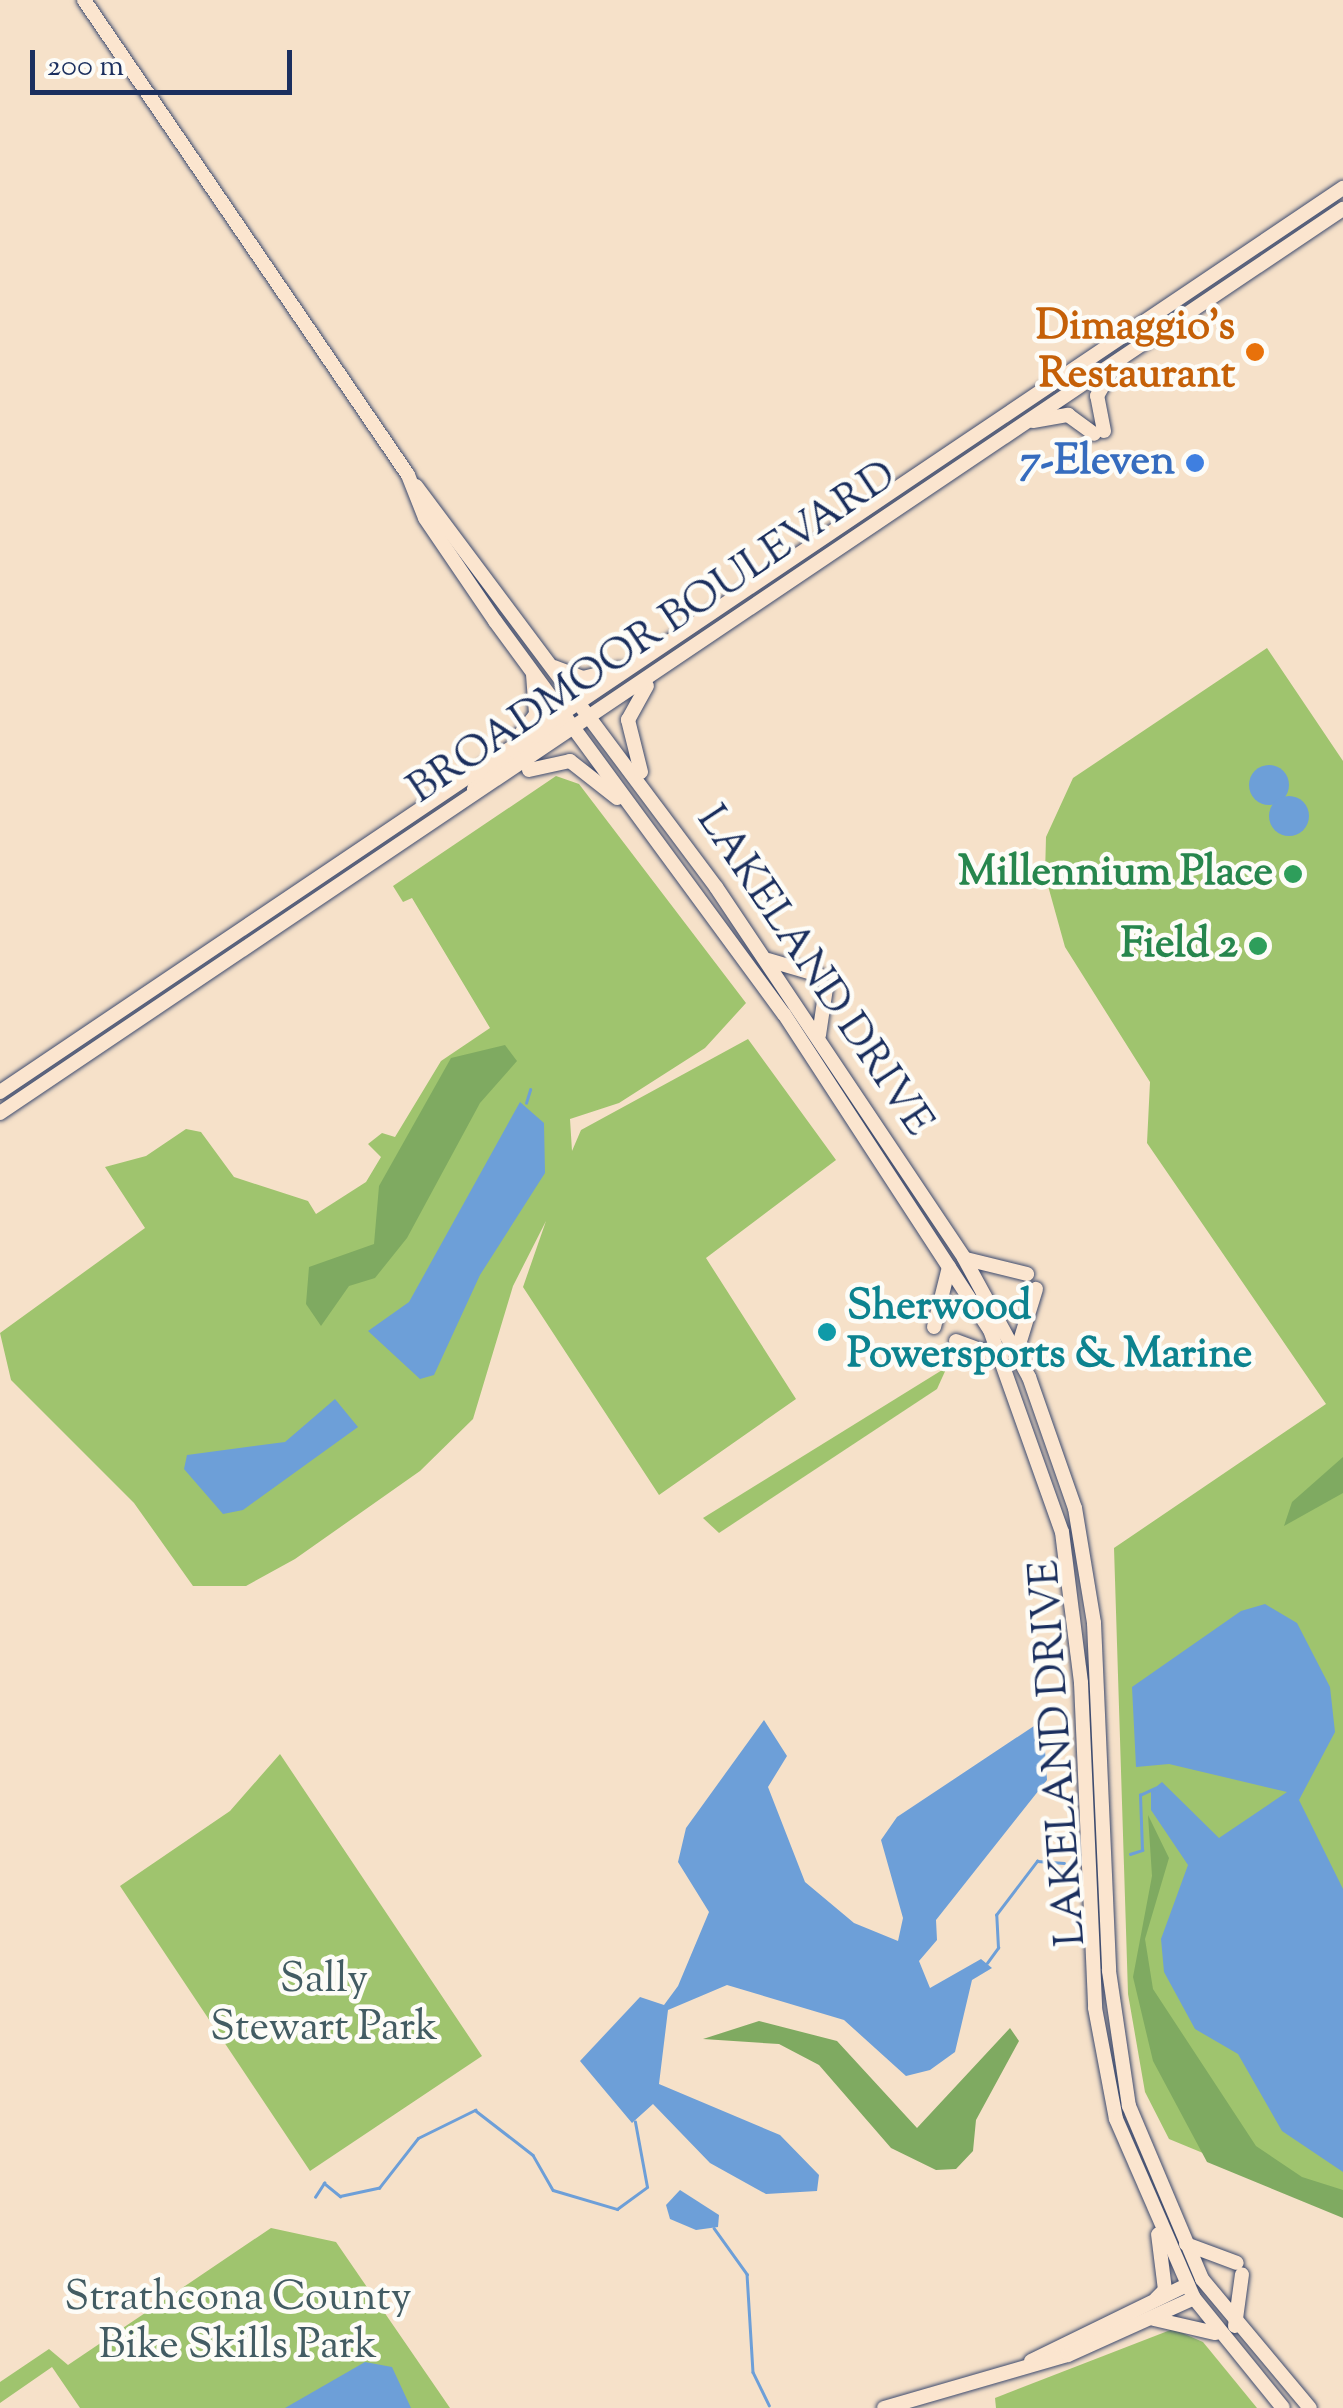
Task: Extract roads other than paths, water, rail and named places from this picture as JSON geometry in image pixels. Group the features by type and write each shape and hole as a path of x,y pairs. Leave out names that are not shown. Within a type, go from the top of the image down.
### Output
{"main road":[{"path":"84,0 411,482"},
{"name":"BROADMOOR BOULEVARD","path":"0,1113 510,776 570,721 580,702 1343,188"},
{"name":"BROADMOOR BOULEVARD","path":"0,1092 507,750 570,721 592,718 650,680 1343,209"},
{"path":"1027,422 1068,415 1099,433 1097,396 1120,358"},
{"name":"LAKELAND DRIVE","path":"411,482 671,824 766,959 964,1258 1010,1355 1080,1530 1120,2068 1182,2240 1228,2332 1283,2408"},
{"name":"LAKELAND DRIVE","path":"411,482 426,518 680,869 1010,1355 1062,1532 1081,1684 1095,2008 1116,2119 1157,2226 1190,2291 1310,2408"},
{"path":"553,667 583,678 640,661"},
{"path":"507,750 536,714 532,668"},
{"path":"650,680 628,720 628,744 671,824"},
{"path":"456,812 570,721"},
{"path":"510,776 561,758 588,769 680,869"},
{"path":"766,959 823,982 820,1041"},
{"path":"964,1258 1026,1274"},
{"path":"934,1327 949,1266"},
{"path":"956,1341 1010,1355 1020,1318 1036,1288"},
{"path":"1156,2299 1165,2290 1157,2226"},
{"path":"1148,2319 1193,2322 1228,2332 1240,2268 1182,2240"},
{"path":"1008,2374 1156,2299 1190,2291"},
{"path":"884,2408 1008,2374 1148,2319 1190,2291"}],"water":[{"path":"1269,765 1283,771 1289,785 1283,799 1269,805 1255,799 1249,785 1255,771"},
{"path":"1289,796 1303,802 1309,816 1303,830 1289,836 1275,830 1269,816 1275,802"},
{"path":"520,1102 544,1123 545,1173 480,1275 434,1375 420,1379 368,1331 409,1302"},
{"path":"335,1399 358,1427 243,1510 223,1514 184,1469 187,1455 285,1442"},
{"path":"1265,1604 1297,1623 1330,1687 1335,1732 1299,1800 1343,1889 1343,2172 1282,2131 1238,2054 1195,2029 1164,1972 1161,1939 1188,1865 1151,1810 1151,1791 1162,1782 1219,1838 1287,1792 1169,1764 1136,1767 1132,1687 1241,1611"},
{"path":"764,1720 787,1756 768,1787 805,1882 854,1923 898,1941 903,1918 881,1840 897,1817 1043,1720 1047,1780 936,1920 937,1940 919,1961 930,1988 981,1959 992,1968 972,1980 955,2052 930,2070 906,2076 844,2020 727,1985 668,2010 659,2084 780,2135 819,2175 817,2191 766,2194 710,2163 653,2104 632,2123 580,2061 640,1997 664,2005 678,1986 709,1912 678,1862 686,1828"},
{"path":"680,2190 719,2215 718,2227 696,2230 670,2219 666,2205"},
{"path":"365,2362 392,2367 411,2408 285,2408"}],"waterway":[{"path":"526,1103 530,1090"},
{"path":"1130,1854 1142,1850 1140,1795 1155,1788"},
{"path":"987,1963 998,1948 996,1915 1037,1861 1064,1863"},
{"path":"315,2197 324,2183 340,2196 379,2188 418,2138 475,2110 533,2155 553,2190 617,2209 647,2187 635,2122"},
{"path":"714,2228 747,2274 753,2372 769,2405"}],"place":[{"name":"Dimaggio's Restaurant","path":"1255,352"},
{"name":"7-Eleven","path":"1195,463"},
{"name":"Millennium Place","path":"1293,874"},
{"name":"Field 2","path":"1258,946"},
{"name":"Sherwood Powersports & Marine","path":"827,1332"}],"park label":[{"name":"Sally Stewart Park","path":"324,2005"},
{"name":"Strathcona County Bike Skills Park","path":"238,2323"}]}
